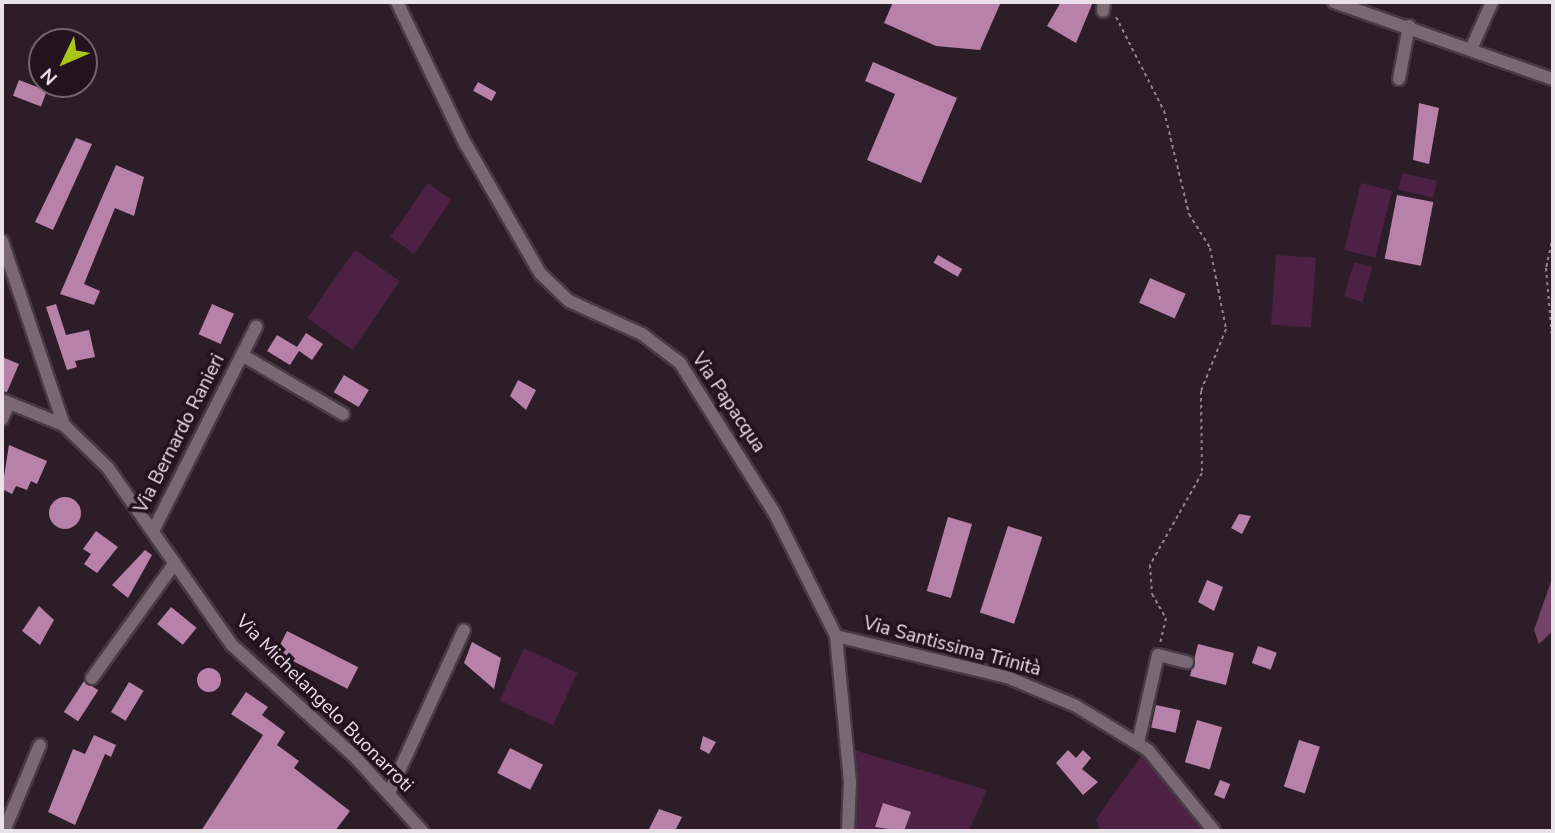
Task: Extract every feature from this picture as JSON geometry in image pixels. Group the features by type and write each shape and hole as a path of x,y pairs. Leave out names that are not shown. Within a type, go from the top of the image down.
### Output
{"street":[{"name":"Via Papacqua","path":"397,2 465,143 540,273 569,301 656,343 690,374 762,491 836,636 850,781 848,831"},
{"path":"1334,2 1472,47 1553,79"},
{"path":"1472,47 1492,2"},
{"path":"1399,79 1409,26"},
{"name":"Via Michelangelo Buonarroti","path":"2,241 64,425 108,468 232,645 389,793 421,831"},
{"name":"Via Bernardo Ranieri","path":"153,531 256,327"},
{"name":"Via Bernardo Ranieri","path":"242,355 343,414"},
{"path":"2,419 5,401 64,425"},
{"path":"92,678 175,563"},
{"path":"389,793 464,630"},
{"name":"Via Santissima Trinità","path":"836,636 1022,682 1138,743 1214,831"},
{"path":"1138,743 1158,656 1187,662"},
{"path":"4,831 40,745"}],"path":[{"path":"1104,5 1164,111 1189,214 1209,248 1226,329 1201,391 1202,473 1150,565 1152,594 1166,618 1158,656"},
{"path":"1553,236 1546,268 1553,350"}],"shaded area":[{"path":"1402,173 1437,181 1433,198 1398,190"},
{"path":"428,183 452,200 414,254 390,237"},
{"path":"1361,183 1392,191 1375,258 1344,250"},
{"path":"355,250 400,282 352,350 307,318"},
{"path":"1276,255 1316,258 1311,328 1271,325"},
{"path":"1354,262 1372,267 1362,302 1344,297"},
{"path":"1553,576 1553,631 1539,644 1534,630"},
{"path":"524,648 577,673 553,726 499,701"},
{"path":"851,749 987,790 969,831 855,830"},
{"path":"1143,753 1166,778 1206,831 1101,831 1096,819"}],"building":[{"path":"893,2 1001,2 980,50 936,46 884,23"},
{"path":"1061,2 1093,2 1076,43 1047,26"},
{"path":"873,62 957,98 921,183 867,160 895,94 865,81"},
{"path":"19,80 28,83 28,98 44,98 41,107 13,96"},
{"path":"478,82 496,92 492,101 473,91"},
{"path":"1419,103 1439,108 1429,164 1413,160"},
{"path":"76,138 92,144 53,230 35,222"},
{"path":"116,165 144,177 134,216 115,208 84,284 100,291 94,305 60,294"},
{"path":"1397,195 1433,202 1421,266 1385,259"},
{"path":"938,255 962,269 958,277 934,263"},
{"path":"1150,278 1186,294 1175,319 1139,303"},
{"path":"56,304 66,335 89,330 95,357 75,361 77,367 67,370 46,307"},
{"path":"212,304 234,314 221,344 199,334"},
{"path":"306,333 323,344 312,360 299,351 290,365 267,351 277,335 297,347"},
{"path":"2,357 19,364 7,392 2,391"},
{"path":"344,375 369,390 359,407 334,392"},
{"path":"518,380 536,390 526,410 510,396"},
{"path":"9,445 47,461 37,484 31,481 27,490 16,486 12,494 2,489"},
{"path":"65,497 76,502 81,513 76,524 65,529 54,524 49,513 54,502"},
{"path":"1239,514 1251,516 1242,534 1231,528"},
{"path":"948,517 972,524 951,598 927,591"},
{"path":"1008,526 1042,537 1014,624 980,613"},
{"path":"96,531 118,547 97,573 84,564 91,554 83,549"},
{"path":"145,550 152,555 128,598 112,585"},
{"path":"1207,580 1223,587 1214,611 1198,602"},
{"path":"39,606 54,620 40,645 22,631"},
{"path":"171,607 197,628 183,645 157,624"},
{"path":"287,631 358,667 347,689 276,652"},
{"path":"472,642 501,658 494,689 464,663"},
{"path":"1198,644 1234,653 1226,685 1190,676"},
{"path":"1258,646 1277,653 1271,670 1252,663"},
{"path":"209,668 218,671 221,680 218,689 209,692 200,689 197,680 200,671"},
{"path":"84,681 98,690 78,721 64,712"},
{"path":"129,682 144,691 126,721 111,712"},
{"path":"246,692 268,707 262,715 285,732 277,745 299,761 294,768 350,811 335,831 201,831 263,735 231,714"},
{"path":"1156,705 1180,710 1176,733 1151,727"},
{"path":"1197,720 1222,727 1210,769 1185,762"},
{"path":"94,735 116,745 111,757 105,754 75,825 48,812 73,749 85,754"},
{"path":"703,736 716,742 709,754 700,749"},
{"path":"1299,740 1320,747 1305,793 1284,787"},
{"path":"510,748 543,765 530,790 497,773"},
{"path":"1068,750 1076,758 1083,750 1091,758 1082,769 1098,782 1083,795 1056,763"},
{"path":"1220,780 1230,784 1224,799 1214,795"},
{"path":"883,803 911,812 904,831 875,827"},
{"path":"659,809 682,817 675,831 648,831"}]}
